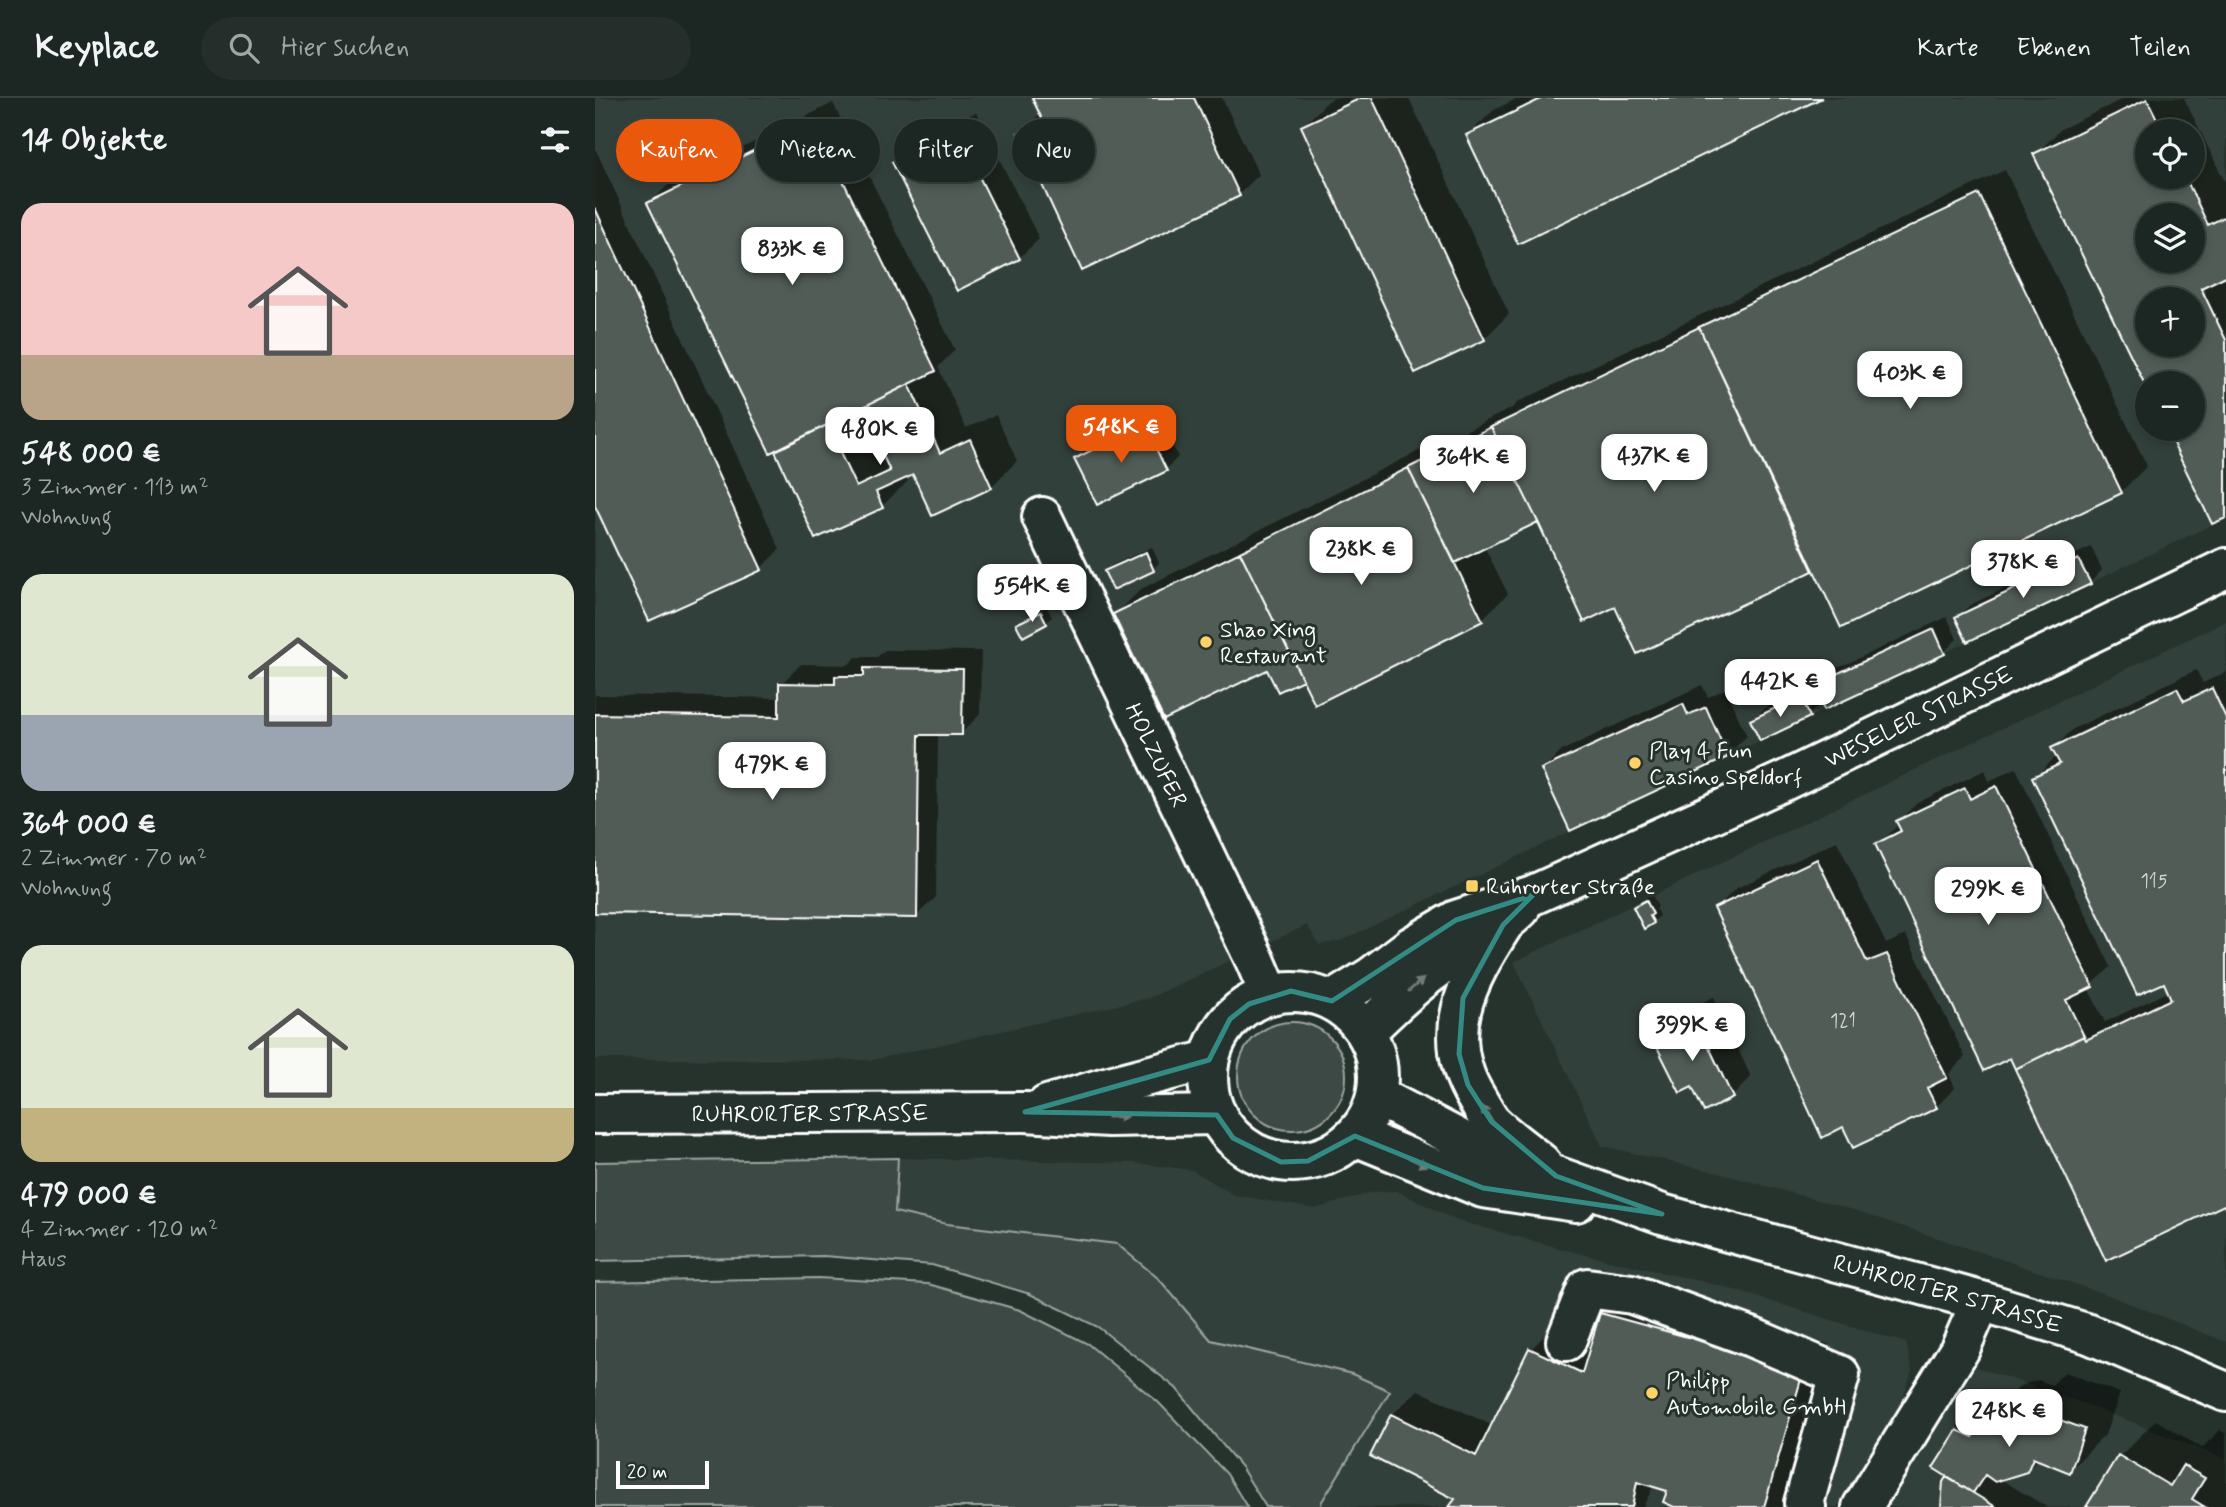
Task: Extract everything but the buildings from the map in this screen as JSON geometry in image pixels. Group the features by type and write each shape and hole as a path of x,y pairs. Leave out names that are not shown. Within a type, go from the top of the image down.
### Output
{"main road":[{"name":"HOLZUFER","path":"1042,517 1270,995"},
{"name":"WESELER STRASSE","path":"1332,1001 1371,977 1412,946 1456,920 1533,895 1784,781 2226,568"},
{"name":"WESELER STRASSE","path":"1366,1031 1431,972 1503,925 1533,895"},
{"name":"RUHRORTER STRASSE","path":"1503,925 1479,962 1463,998 1457,1027 1459,1054 1468,1085 1490,1121 1556,1176"},
{"path":"1302,992 1332,1001 1351,1014 1366,1031 1375,1052 1379,1074 1377,1096 1369,1118 1355,1136 1333,1152 1308,1161 1280,1162 1255,1153 1233,1138 1217,1115 1209,1088 1209,1060 1217,1038 1230,1019 1249,1004 1270,995 1302,992"},
{"name":"RUHRORTER STRASSE","path":"1025,1112 1209,1060"},
{"name":"RUHRORTER STRASSE","path":"1377,1096 1488,1154 1662,1214 1981,1301 2089,1334 2226,1392"},
{"name":"RUHRORTER STRASSE","path":"595,1115 1025,1112 1109,1117 1217,1115"},
{"name":"RUHRORTER STRASSE","path":"1355,1136 1483,1188 1662,1214"},
{"path":"1566,1341 1587,1288 1632,1294 1751,1337 1840,1375 1804,1503 1806,1507"},
{"path":"1862,1507 1960,1349 1981,1301"}],"highlighted area":[{"path":"1533,895 1503,925 1463,998 1459,1054 1468,1085 1491,1121 1556,1176 1662,1214 1483,1188 1355,1136 1308,1161 1281,1162 1233,1138 1217,1115 1025,1112 1209,1060 1230,1019 1249,1004 1291,991 1332,1001 1456,920"}],"shaded area":[{"path":"595,98 2226,98 2226,518 1343,940 1319,945 1307,925 1149,998 872,1060 595,1059"},
{"path":"2226,621 2226,1342 2111,1296 1857,1211 1719,1173 1602,1146 1514,962"},
{"path":"1292,1022 1313,1026 1330,1038 1342,1055 1346,1076 1342,1097 1330,1114 1313,1126 1292,1130 1271,1126 1254,1114 1242,1097 1238,1076 1242,1055 1254,1038 1271,1026"},
{"path":"898,1158 1134,1163 1192,1170 1234,1195 1315,1209 1373,1192 1397,1191 1455,1220 1574,1252 1721,1286 1906,1343 1912,1371 1902,1400 1837,1507 1322,1507 1321,1504 1390,1391 1352,1374 1211,1340 1159,1279 895,1212"},
{"path":"898,1158 895,1212 947,1224 1117,1244 1159,1279 1211,1340 1352,1374 1390,1391 1321,1503 1322,1507 1266,1507 1241,1467 1176,1388 1098,1327 1030,1294 932,1265 824,1256 595,1261 595,1162"},
{"path":"818,1278 928,1284 1020,1310 1088,1344 1158,1402 1227,1474 1247,1507 595,1507 595,1282"},
{"path":"1976,1367 2083,1403 2226,1459 2226,1507 1884,1507"}],"place":[{"name":"Shao Xing Restaurant","path":"1206,642"},
{"name":"Play 4 Fun Casino Speldorf","path":"1635,763"},
{"name":"Ruhrorter Straße","path":"1472,886"},
{"name":"Philipp Automobile GmbH","path":"1652,1393"}]}
